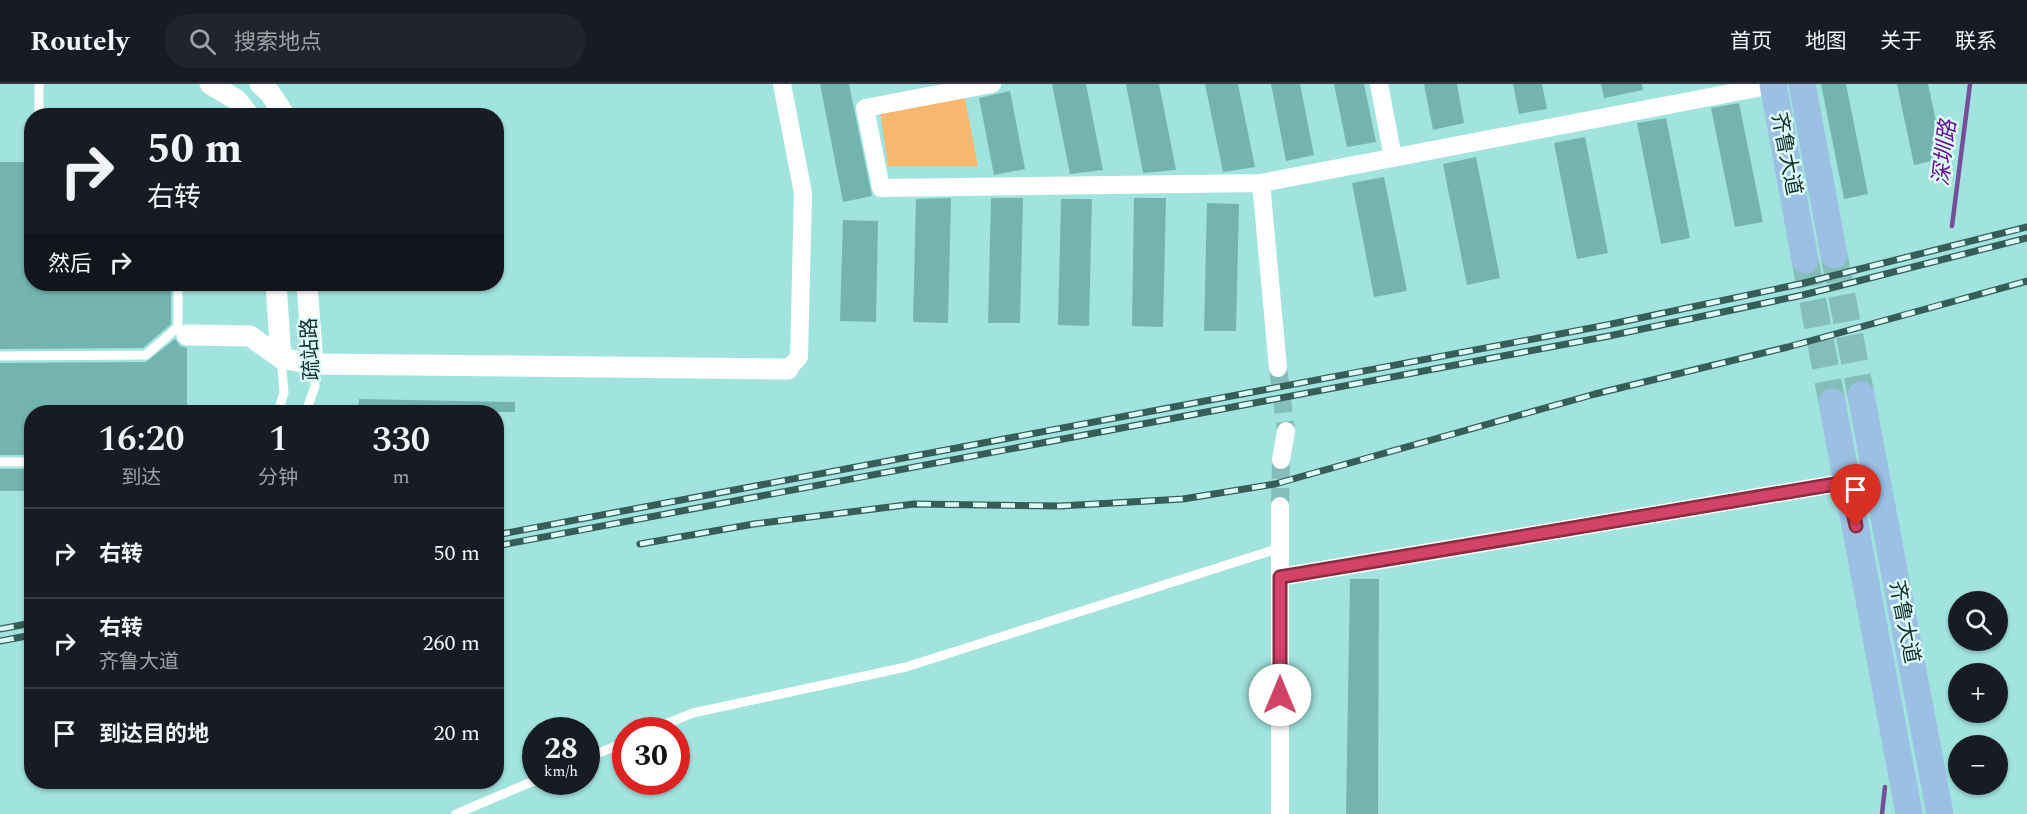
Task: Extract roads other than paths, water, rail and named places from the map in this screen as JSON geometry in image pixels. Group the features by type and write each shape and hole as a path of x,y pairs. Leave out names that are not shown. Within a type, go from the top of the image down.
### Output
{"main road":[{"name":"齐鲁大道","path":"1802,84 1834,255"},
{"name":"齐鲁大道","path":"1773,85 1805,260"},
{"name":"齐鲁大道","path":"1861,395 1940,814"},
{"name":"齐鲁大道","path":"1833,402 1909,814"}],"street":[{"path":"210,84 237,100 243,108"},
{"path":"260,84 270,93 280,108"},
{"path":"187,335 250,336 281,358 313,364 788,369 799,357 803,193 782,84"},
{"path":"992,84 865,108 881,188 1261,183 1773,85"},
{"path":"1379,84 1393,158"},
{"path":"1261,183 1278,368"},
{"name":"疏站路","path":"276,291 281,358"},
{"name":"疏站路","path":"308,291 313,364"},
{"path":"1281,460 1286,431"},
{"path":"1280,577 1847,482"},
{"path":"1280,506 1280,814"}],"lane":[{"path":"39,84 39,108"},
{"path":"0,356 146,355 178,327 178,291"},
{"name":"疏站路","path":"280,405 284,393 281,358"},
{"name":"疏站路","path":"308,405 315,386 313,364"},
{"path":"0,462 24,462"},
{"path":"681,717 693,712 906,667 1280,548"},
{"path":"456,814 522,786"}],"waterway":[{"name":"深圳路","path":"1952,226 1970,84"},
{"path":"1882,814 1885,787"}],"tunnel":[{"path":"1834,255 1861,395"},
{"path":"1805,260 1832,402"},
{"path":"1278,368 1286,431"},
{"path":"1280,506 1281,460"}],"railway":[{"path":"504,533 1607,325 1800,284 2027,227"},
{"path":"504,544 1609,336 1803,295 2027,238"},
{"path":"640,544 754,524 914,504 1060,506 1183,499 1275,484 1595,394 1788,347 2027,281"},
{"path":"0,629 24,624"},
{"path":"0,641 24,636"}]}
